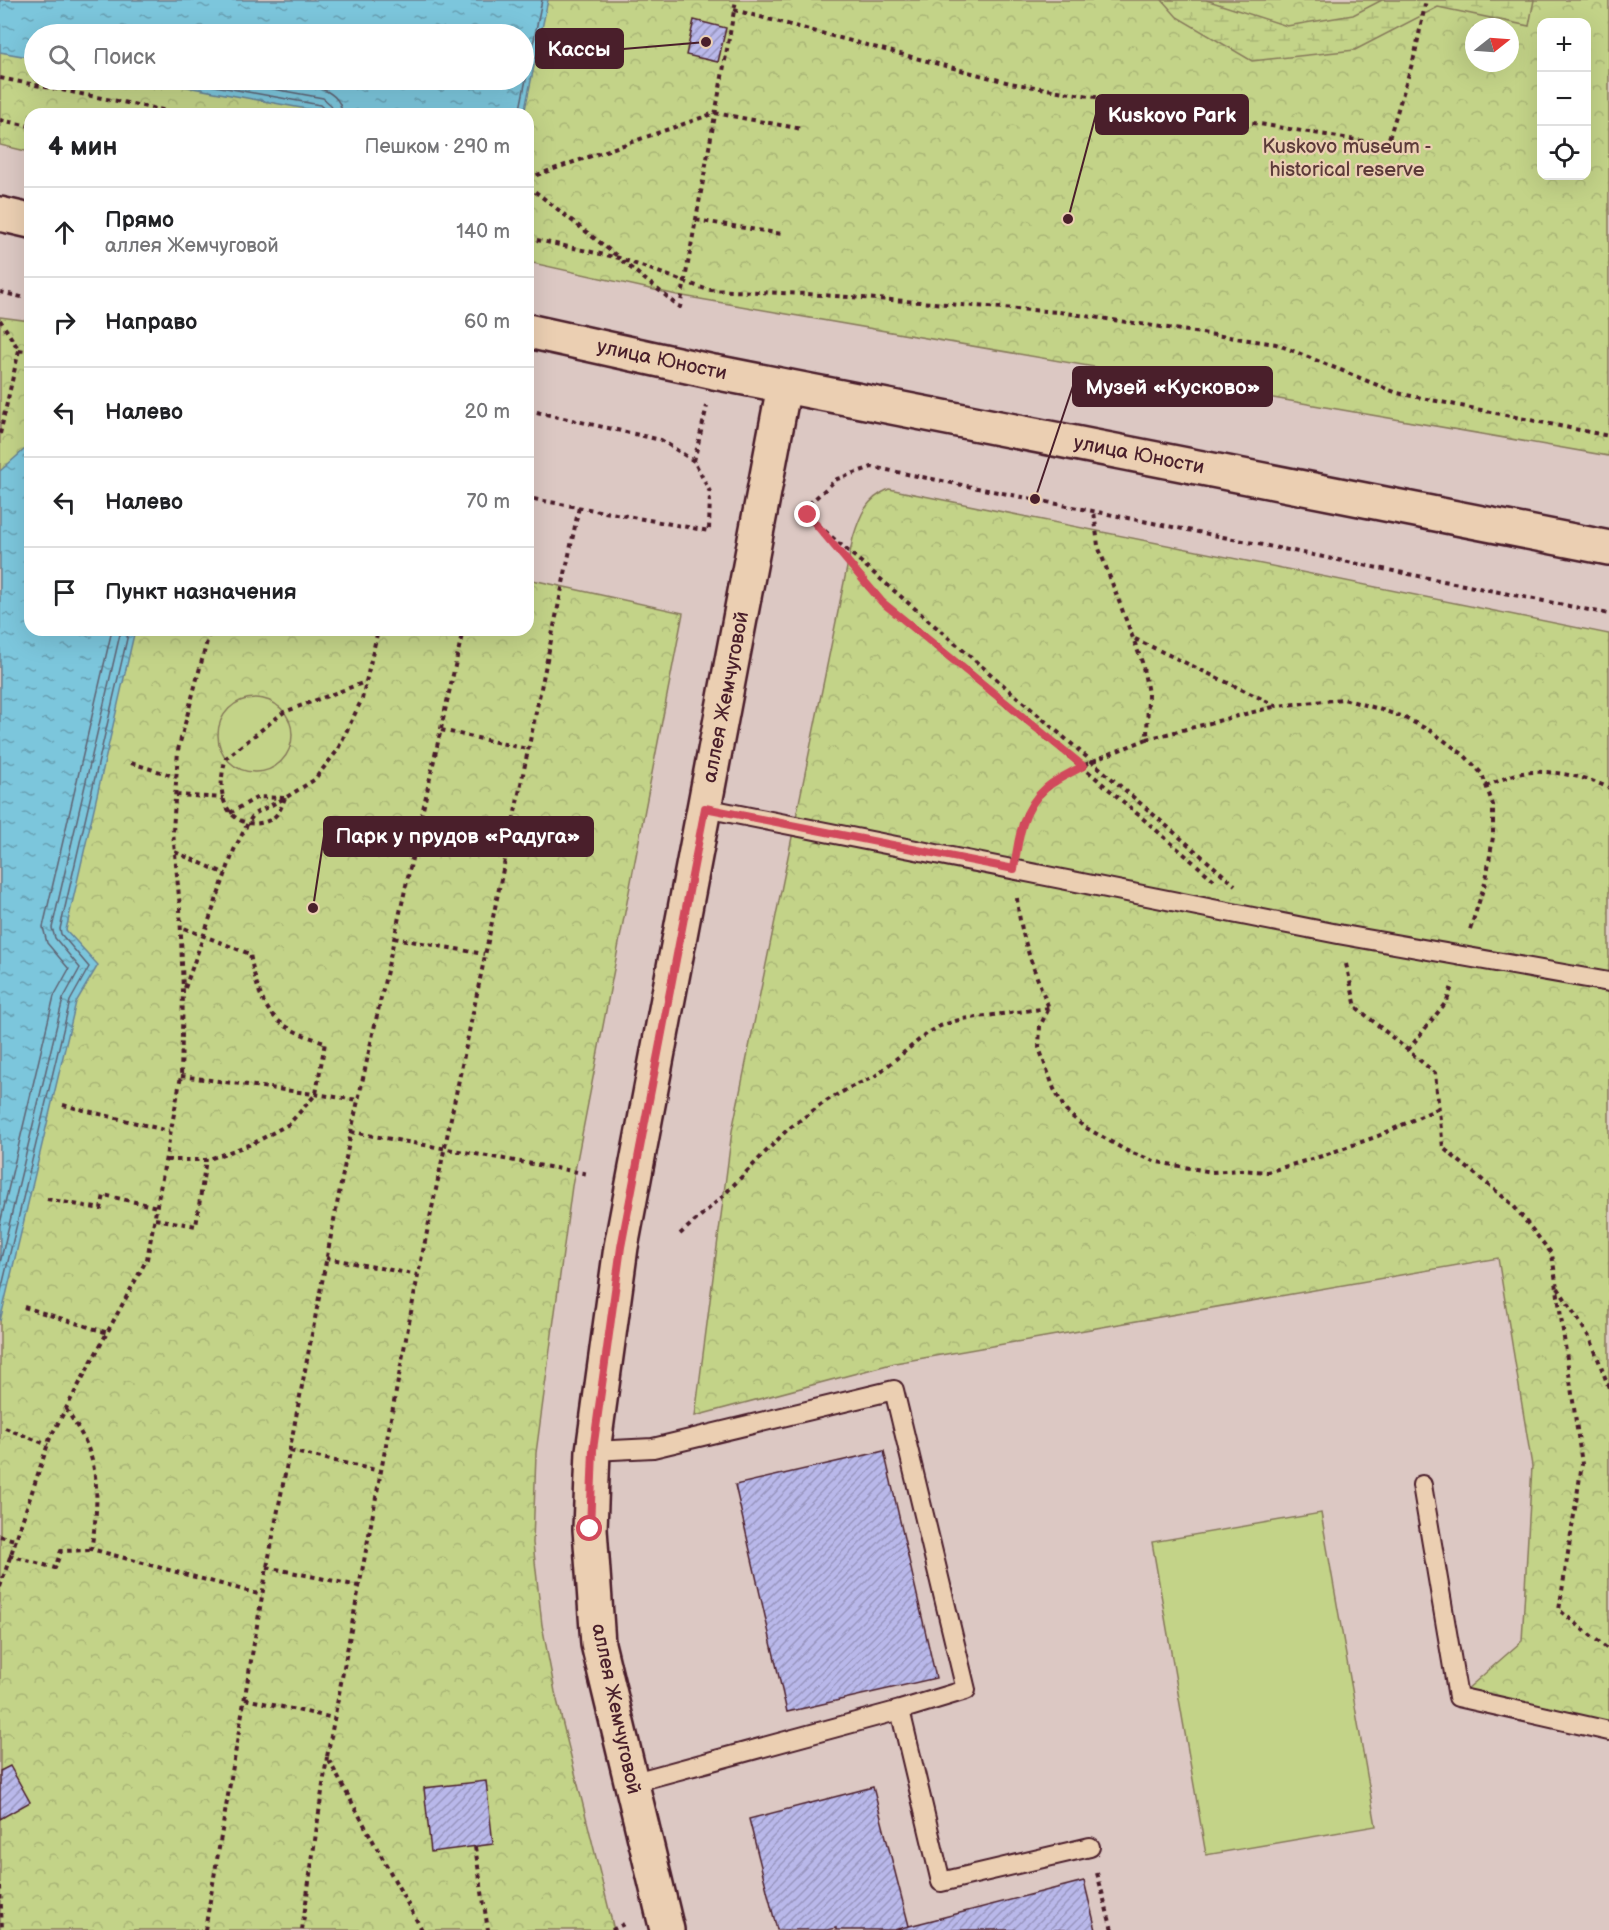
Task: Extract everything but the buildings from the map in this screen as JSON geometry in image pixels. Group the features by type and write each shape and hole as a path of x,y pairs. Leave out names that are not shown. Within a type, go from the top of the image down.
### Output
{"street":[{"path":"0,214 24,220"},
{"name":"улица Юности","path":"534,332 784,386 1609,548"},
{"name":"аллея Жемчуговой","path":"667,1930 598,1644 590,1529 593,1450 621,1247 784,386"}],"lane":[{"path":"705,808 1338,934 1609,982"},
{"path":"593,1450 653,1448 894,1390 966,1690 631,1783"},
{"path":"1422,1485 1458,1697 1609,1731"},
{"path":"900,1710 941,1882 1090,1847"}],"path":[{"path":"534,191 680,307 736,0"},
{"path":"734,10 1010,83 1387,145 1415,54 1426,0"},
{"path":"0,78 24,83"},
{"path":"61,90 152,108"},
{"path":"534,176 715,113 802,129"},
{"path":"0,120 24,125"},
{"path":"696,220 782,234"},
{"path":"534,239 619,258 708,290 807,294 1059,312 1276,344 1397,393 1609,436"},
{"path":"0,292 24,297"},
{"path":"0,320 19,350 0,434"},
{"path":"19,350 24,351"},
{"path":"534,411 661,440 694,461 710,492 709,531 534,499"},
{"path":"694,461 704,423"},
{"path":"1257,918 1083,766 882,602 808,515 810,503 837,479 872,467 1609,614"},
{"path":"302,1930 327,1757 418,1275 579,507"},
{"path":"1094,511 1098,546 1142,662 1148,693 1147,739"},
{"path":"808,515 1091,762 1279,922"},
{"path":"0,1587 48,1444 147,1259 181,1076 183,992 181,927 173,832 178,750 208,636"},
{"path":"183,992 234,850 248,823 254,814 314,780 337,751 362,699 377,636"},
{"path":"205,1930 262,1594 326,1258 351,1132 462,636"},
{"path":"1135,639 1277,705"},
{"path":"285,798 280,810 273,818 259,824 239,820 230,813 224,798 222,777 226,758 284,712 366,682"},
{"path":"1408,1051 1448,1001 1486,880 1493,837 1493,805 1482,774 1464,755 1431,731 1403,717 1343,699 1277,705 1147,739 1083,766 1046,788 1034,802 1024,818 1014,869 1018,915 1028,953 1049,1008 1040,1026 1039,1048 1054,1089 1066,1111 1083,1126 1127,1151 1157,1162 1212,1172 1240,1170 1267,1173 1378,1136 1439,1108"},
{"path":"441,730 527,748"},
{"path":"131,763 177,777"},
{"path":"1486,786 1521,773 1532,773 1569,774 1594,780 1609,788"},
{"path":"176,795 224,798"},
{"path":"230,813 258,797 285,798"},
{"path":"175,852 226,874"},
{"path":"167,1160 206,1160 252,1143 290,1124 316,1094 325,1042 302,1036 285,1027 271,1015 254,979 250,954 181,927"},
{"path":"1338,934 1356,1008 1435,1073 1443,1148 1512,1204 1552,1254 1582,1464 1559,1610 1609,1650"},
{"path":"394,938 484,954"},
{"path":"680,1234 721,1198 787,1130 826,1101 874,1077 925,1035 940,1026 962,1019 1049,1008"},
{"path":"181,1076 358,1100"},
{"path":"63,1105 169,1131"},
{"path":"351,1132 589,1174"},
{"path":"155,1220 196,1226 206,1159"},
{"path":"47,1199 101,1209 104,1196 157,1207"},
{"path":"326,1258 418,1275"},
{"path":"1557,1285 1591,1340 1609,1388"},
{"path":"24,1307 108,1333"},
{"path":"66,1409 89,1449 96,1477 95,1528 91,1549 262,1594"},
{"path":"5,1428 48,1444"},
{"path":"290,1451 381,1471"},
{"path":"0,1536 15,1540"},
{"path":"9,1556 56,1568 61,1551 92,1550"},
{"path":"267,1567 358,1586"},
{"path":"245,1700 334,1718"},
{"path":"327,1757 422,1930"},
{"path":"475,1846 488,1930"},
{"path":"1090,1847 1112,1930"},
{"path":"0,1886 2,1930"},
{"path":"612,1930 626,1923"}],"green space":[{"name":"Kuskovo museum - historical reserve","path":"0,0 1609,0 1609,456 677,295 534,263 534,108 24,108 24,151 0,145"},
{"path":"1162,0 1206,0 1287,26 1353,15 1382,0 1534,0 1529,26 1519,24 1519,18 1491,18 1438,7 1355,50 1252,61 1177,17"},
{"path":"0,317 24,320 24,636 534,636 534,580 683,613 572,1186 536,1453 533,1543 542,1625 555,1692 614,1930 0,1930"},
{"path":"889,489 1609,634 1609,1731 1458,1697 1522,1641 1532,1466 1498,1258 895,1363 695,1416 732,1131 853,538 858,522 869,503"},
{"path":"255,698 269,701 281,709 289,721 292,735 289,749 281,761 269,769 255,772 241,769 229,761 221,749 218,735 221,721 229,709 241,701"},
{"path":"1321,1513 1376,1826 1206,1855 1152,1542"}],"water":[{"path":"0,0 548,0 534,66 534,24 24,24 24,56 0,52"},
{"path":"203,90 529,90 525,108 301,108"},
{"path":"24,450 24,636 134,636 66,930 98,965 76,1002 0,1321 0,471"}],"place":[{"name":"Кассы","path":"706,42"},
{"name":"Kuskovo Park","path":"1068,219"},
{"name":"Музей «Кусково»","path":"1035,499"},
{"name":"Парк у прудов «Радуга»","path":"313,908"}],"route":[{"path":"590,1529 593,1450 621,1247 705,808 1014,869 1024,818 1034,802 1046,788 1083,766 882,602 808,515"}]}
